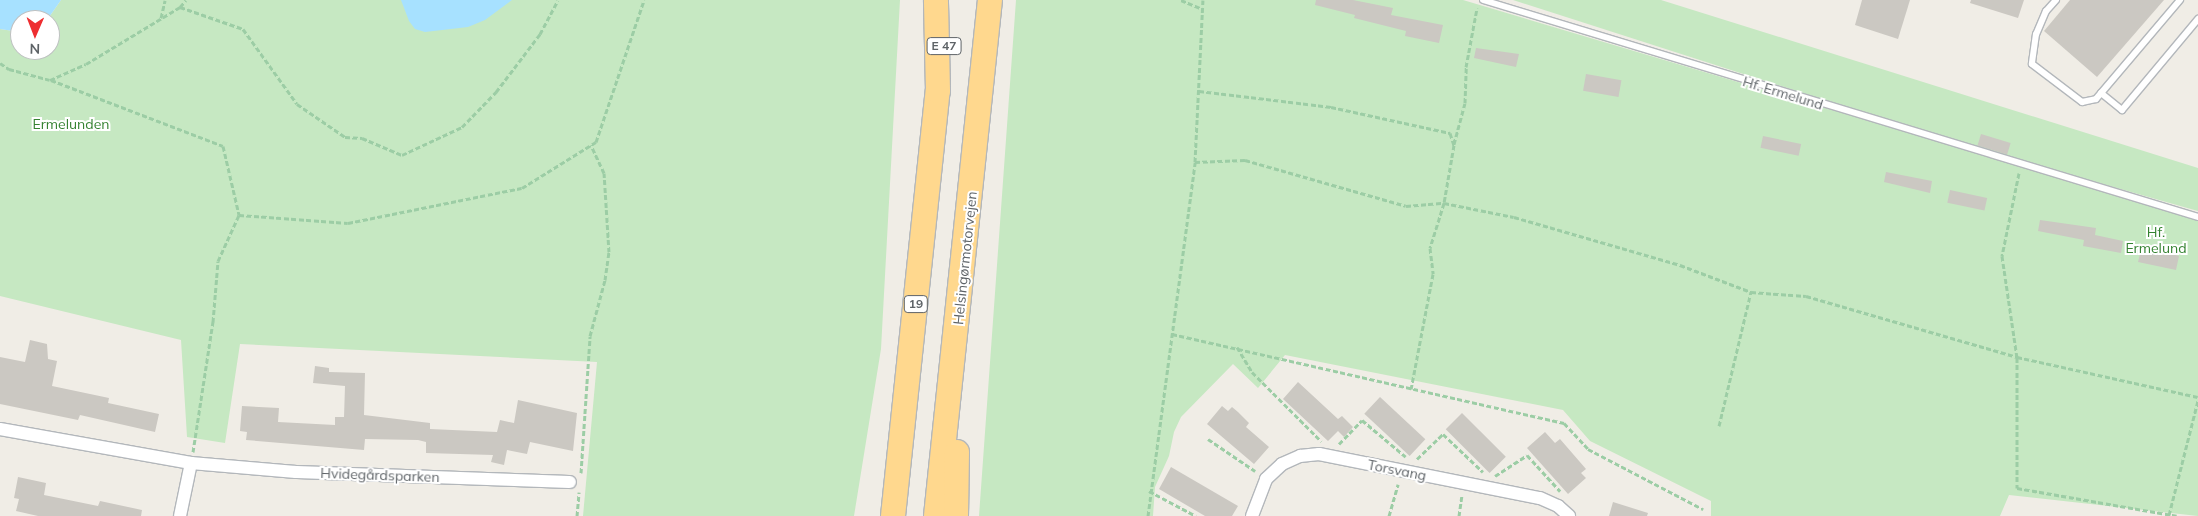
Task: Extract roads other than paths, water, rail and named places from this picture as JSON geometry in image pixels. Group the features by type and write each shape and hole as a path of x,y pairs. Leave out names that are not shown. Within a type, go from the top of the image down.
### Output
{"highway":[{"name":"19","path":"893,516 938,91 936,0"},
{"name":"E 47","path":"938,91 949,0"},
{"name":"Helsingørmotorvejen","path":"936,516 959,318 990,0"},
{"path":"956,516 959,318"}],"street":[{"name":"Hvidegårdsparken","path":"0,429 191,463 296,472 570,482"},
{"name":"Torsvang","path":"1252,516 1257,496 1266,479 1282,464 1320,448 1402,471 1540,498 1558,506 1569,516"},
{"path":"180,516 191,463"}],"lane":[{"name":"Hf. Ermelund","path":"1483,0 2020,165 2198,217"},
{"path":"2056,0 2046,11 2036,34 2032,64 2082,102 2096,99 2180,0"},
{"path":"2101,93 2122,110 2198,19"}],"water":[{"path":"0,0 61,0 54,10 10,10 10,30 0,29"},
{"path":"401,0 512,0 485,20 468,27 425,32 415,29 409,21"}],"park label":[{"name":"Ermelunden","path":"71,124"}]}
